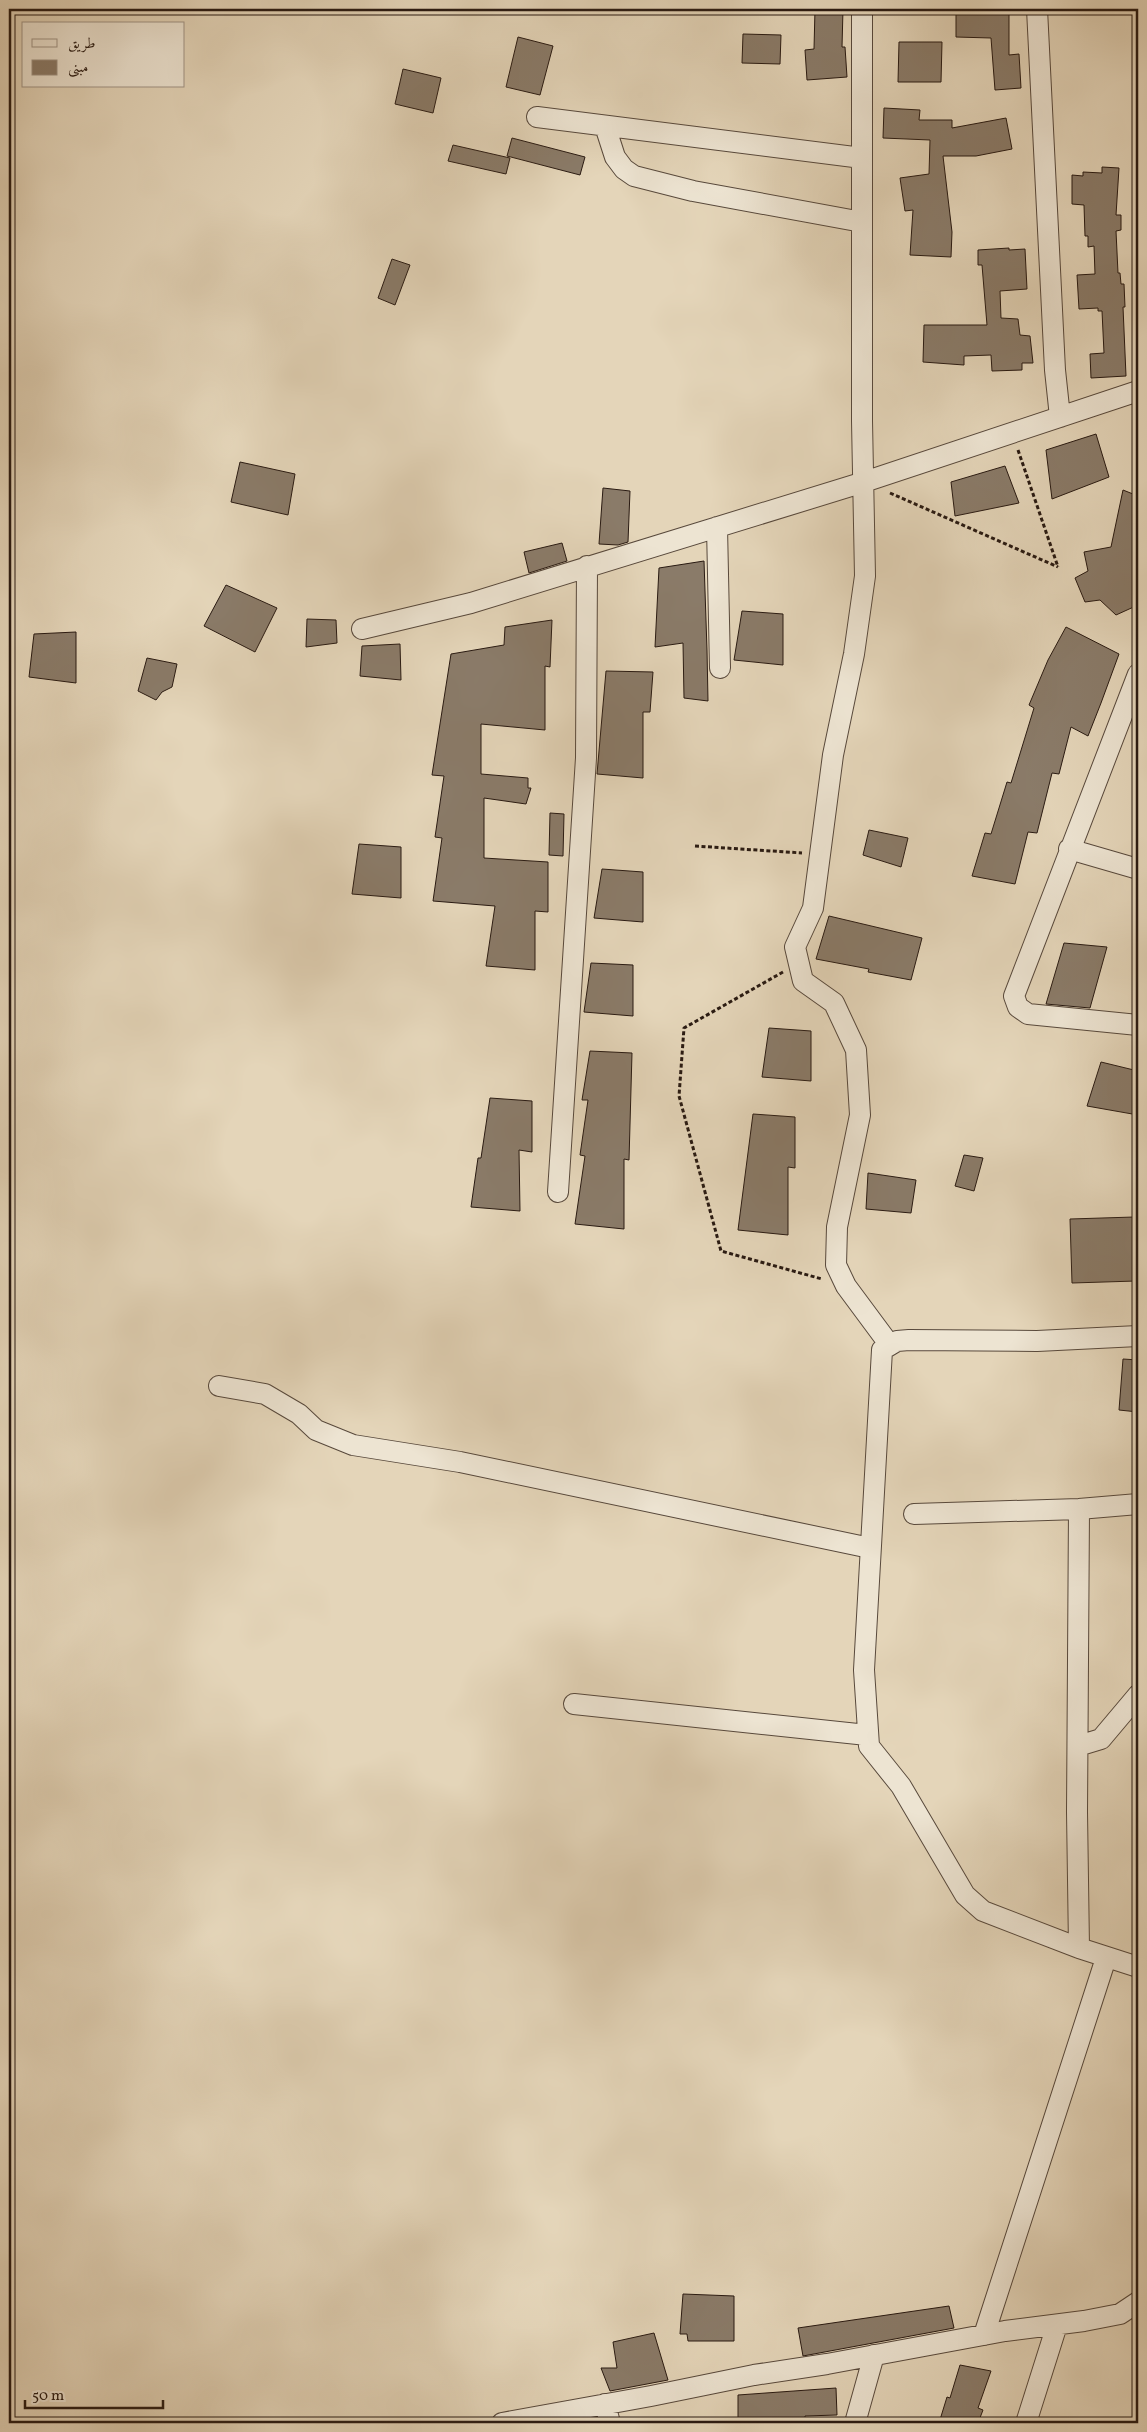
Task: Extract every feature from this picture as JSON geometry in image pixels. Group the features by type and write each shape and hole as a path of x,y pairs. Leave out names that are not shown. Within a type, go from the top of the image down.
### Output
{"street":[{"path":"862,9 865,576 854,654 833,755 813,908 795,947 803,981 834,1003 856,1050 860,1115 837,1227 836,1265 846,1286 889,1344"},
{"path":"1037,9 1054,370 1060,417"},
{"path":"538,117 862,158"},
{"path":"605,126 615,157 624,169 634,176 692,190 862,222"},
{"path":"362,628 471,603 864,482 1138,391"},
{"path":"717,527 720,668"},
{"path":"558,1192 586,758 587,566"},
{"path":"1138,674 1131,712 1069,849 1014,996 1015,1002 1023,1013 1138,1025"},
{"path":"1069,849 1138,869"},
{"path":"1138,1336 1037,1341 909,1340 889,1344 882,1350 864,1670 869,1746 901,1786 965,1895 983,1911 1106,1958 1138,1967"},
{"path":"219,1386 265,1394 299,1414 316,1430 354,1445 460,1462 870,1548"},
{"path":"914,1514 1138,1504"},
{"path":"1078,1508 1079,1948"},
{"path":"1078,1746 1101,1739 1138,1695"},
{"path":"574,1704 867,1736"},
{"path":"984,2334 1106,1958"},
{"path":"502,2423 607,2414 754,2375 984,2334 1057,2325 1120,2314 1138,2302"},
{"path":"1026,2423 1057,2325"},
{"path":"855,2423 874,2355"}],"path":[{"path":"864,482 1058,567 1012,433"},
{"path":"695,846 820,854"},
{"path":"799,963 684,1028 679,1096 722,1250 846,1286"}],"building":[{"path":"815,9 843,9 842,47 845,47 847,77 807,80 805,50 814,49"},
{"path":"956,9 1009,9 1009,55 1019,54 1021,88 995,90 991,38 956,37"},
{"path":"743,34 781,35 780,64 742,63"},
{"path":"518,37 553,46 540,95 506,87"},
{"path":"899,42 942,42 941,82 898,82"},
{"path":"403,69 441,78 433,113 395,104"},
{"path":"884,108 920,110 919,120 952,120 952,128 1006,118 1012,149 976,156 943,156 952,232 951,257 910,255 913,210 905,211 900,178 929,174 930,140 883,138"},
{"path":"512,138 585,157 580,175 507,156"},
{"path":"453,145 510,158 506,174 448,161"},
{"path":"1102,167 1119,168 1116,215 1121,215 1121,230 1116,231 1118,273 1120,273 1121,284 1124,284 1126,376 1091,378 1090,354 1104,353 1102,311 1098,311 1098,308 1079,309 1077,275 1095,274 1094,246 1088,247 1088,236 1085,236 1084,205 1072,204 1072,175 1083,176 1083,172 1102,173"},
{"path":"1009,248 1009,250 1025,249 1027,289 1000,291 1001,318 1018,319 1020,335 1030,336 1033,363 1022,363 1022,370 992,371 991,355 964,356 964,365 923,362 924,325 987,325 982,265 978,265 978,250"},
{"path":"392,259 410,265 395,305 378,298"},
{"path":"1096,434 1109,477 1052,499 1046,450"},
{"path":"240,462 295,474 288,515 231,502"},
{"path":"1005,466 1019,503 955,516 951,482"},
{"path":"603,488 630,491 628,542 618,545 599,544"},
{"path":"1123,490 1138,496 1138,605 1116,615 1100,600 1085,602 1075,578 1088,571 1084,552 1111,547"},
{"path":"562,543 567,561 529,573 524,552"},
{"path":"704,561 708,701 684,698 683,643 655,647 659,568"},
{"path":"226,585 277,608 255,652 204,626"},
{"path":"742,611 783,614 783,665 734,660"},
{"path":"307,619 336,620 337,643 306,647"},
{"path":"552,620 550,667 545,666 545,730 481,724 481,774 528,778 528,788 531,788 526,804 484,798 484,858 548,862 548,912 535,911 535,970 486,966 495,906 433,901 442,838 435,837 444,776 432,775 451,654 504,645 505,627"},
{"path":"1066,627 1119,654 1101,703 1088,736 1071,727 1059,774 1052,773 1037,833 1028,832 1015,884 972,876 985,833 991,834 1007,782 1011,783 1034,708 1029,705 1048,660"},
{"path":"76,632 76,683 29,677 34,634"},
{"path":"400,644 401,680 360,676 362,646"},
{"path":"147,658 177,664 172,687 162,692 156,700 138,691"},
{"path":"606,671 653,672 650,712 643,712 643,778 597,774"},
{"path":"550,813 564,814 563,856 549,855"},
{"path":"869,830 908,838 901,867 863,855"},
{"path":"359,844 401,847 401,898 352,894"},
{"path":"602,869 643,872 643,922 594,918"},
{"path":"829,916 922,938 911,980 868,972 869,969 816,959"},
{"path":"1064,943 1107,947 1090,1008 1046,1004"},
{"path":"591,963 633,965 633,1016 584,1012"},
{"path":"769,1028 811,1031 811,1081 762,1077"},
{"path":"590,1051 632,1053 629,1160 624,1159 624,1229 575,1224 585,1156 580,1155 588,1100 582,1100"},
{"path":"1101,1062 1138,1071 1138,1115 1087,1106"},
{"path":"490,1098 532,1101 532,1152 519,1150 520,1211 471,1207 478,1158 481,1158"},
{"path":"753,1114 795,1117 795,1168 788,1167 788,1235 738,1230"},
{"path":"964,1155 983,1158 974,1191 955,1186"},
{"path":"868,1173 916,1180 911,1213 866,1209"},
{"path":"1134,1217 1136,1281 1072,1283 1070,1219"},
{"path":"1123,1359 1138,1360 1138,1412 1119,1410"},
{"path":"683,2294 734,2296 734,2341 688,2341 687,2334 680,2334"},
{"path":"949,2306 954,2328 803,2356 798,2328"},
{"path":"654,2333 668,2380 610,2391 601,2368 617,2368 613,2342"},
{"path":"960,2365 991,2371 978,2408 983,2410 978,2423 939,2423 947,2397 950,2398"},
{"path":"836,2388 837,2415 805,2416 805,2423 738,2423 738,2395"}]}
